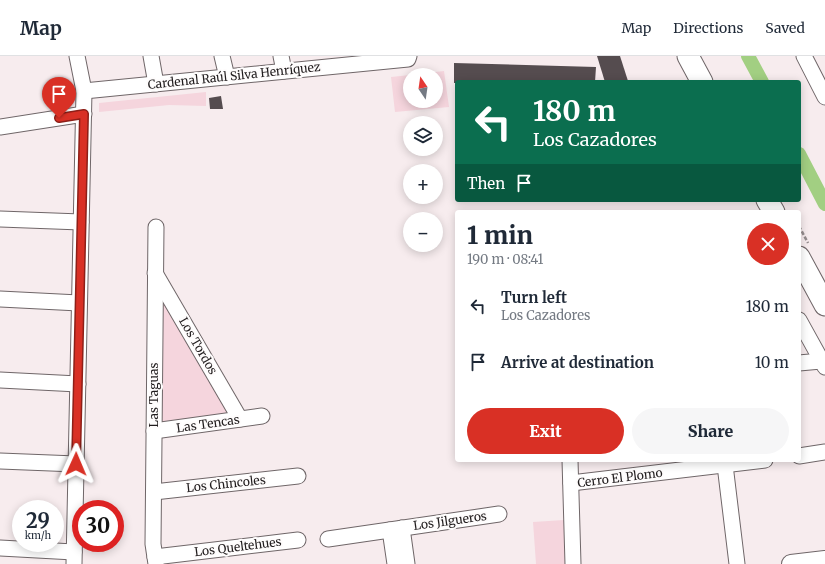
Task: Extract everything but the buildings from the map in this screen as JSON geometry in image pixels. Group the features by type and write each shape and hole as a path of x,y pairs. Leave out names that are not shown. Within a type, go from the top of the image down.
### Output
{"main road":[{"path":"688,56 701,80"},
{"path":"801,261 825,305"}],"street":[{"path":"0,548 74,558 84,114 84,91 77,56"},
{"path":"151,56 156,84"},
{"path":"222,56 226,77"},
{"path":"281,56 284,71"},
{"path":"804,56 825,97"},
{"name":"Cardenal Raúl Silva Henríquez","path":"84,91 284,71 350,60 408,58"},
{"path":"0,127 84,114"},
{"path":"0,219 81,222"},
{"name":"Las Taguas","path":"153,557 156,227"},
{"name":"Los Tordos","path":"155,273 240,419"},
{"path":"0,299 79,303"},
{"path":"801,324 823,364"},
{"path":"801,363 823,364"},
{"path":"0,380 78,384"},
{"name":"Las Tencas","path":"154,431 262,416"},
{"path":"801,456 825,452"},
{"path":"0,461 76,464"},
{"path":"570,462 573,564"},
{"name":"Cerro El Plomo","path":"571,483 667,466 725,465 749,462"},
{"path":"725,465 736,564"},
{"name":"Los Chincoles","path":"154,492 298,476"},
{"name":"Los Jilgueros","path":"328,539 499,514"},
{"path":"395,564 396,529"},
{"name":"Los Jilgueros","path":"396,529 407,564"},
{"name":"Los Queltehues","path":"153,557 298,540"},
{"path":"791,564 825,560"}],"shaded area":[{"path":"443,71 449,107 443,108"},
{"path":"403,76 403,108 438,108 395,112 391,77"},
{"path":"206,92 206,106 169,105 99,112 99,103"},
{"path":"163,298 230,414 160,423"},
{"path":"564,520 567,564 536,564 533,522"}],"waterway":[{"path":"748,56 761,80"},
{"path":"801,158 825,204"}],"route":[{"path":"59,118 84,114 76,464"}]}
